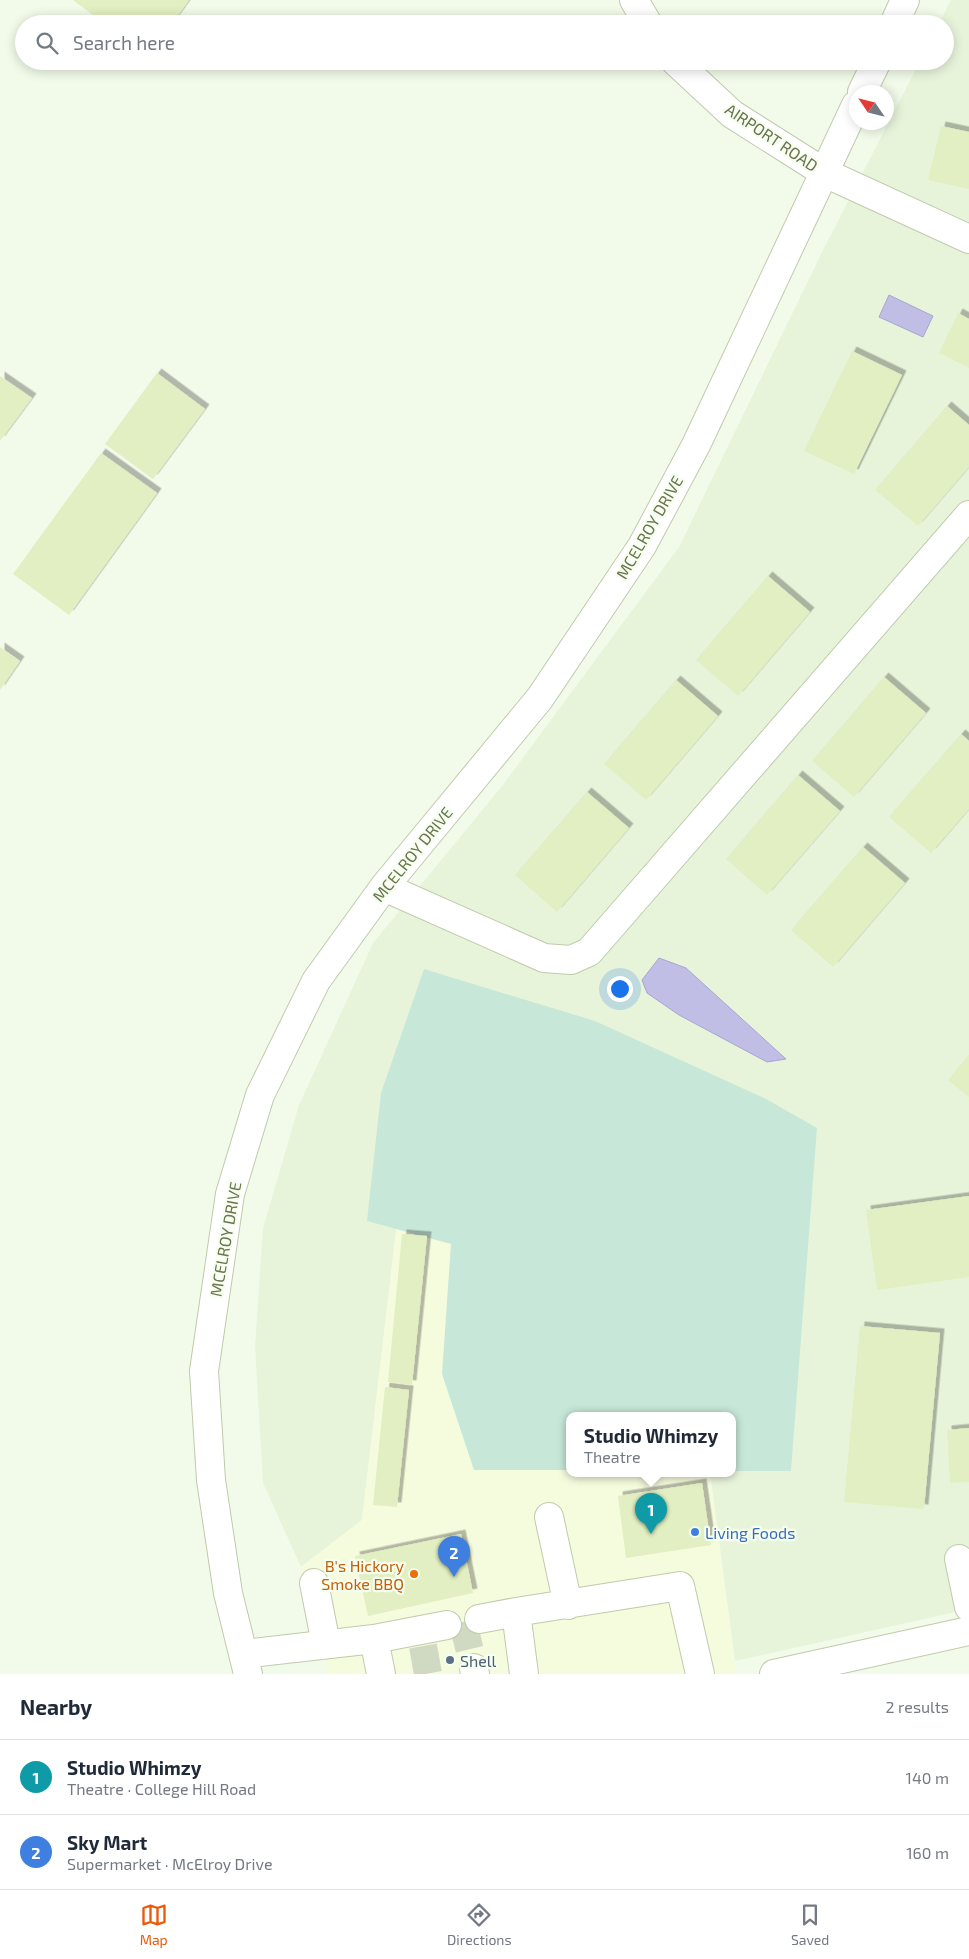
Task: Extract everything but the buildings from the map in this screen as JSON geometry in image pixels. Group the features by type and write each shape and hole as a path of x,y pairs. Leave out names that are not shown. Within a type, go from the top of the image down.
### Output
{"street":[{"path":"634,0 643,15"},
{"path":"898,15 905,0"},
{"name":"AIRPORT ROAD","path":"686,70 732,114 825,172 969,239"},
{"path":"865,85 873,70"},
{"name":"MCELROY DRIVE","path":"245,1664 228,1593 212,1480 204,1371 230,1194 260,1095 316,981 384,887 540,698 642,546 696,445 849,120"},
{"path":"384,887 544,958 571,960 589,952 969,516"},
{"path":"549,1517 568,1605"},
{"path":"959,1559 969,1607"},
{"path":"314,1583 326,1644"},
{"path":"479,1619 680,1586 700,1674"},
{"path":"516,1612 524,1674"},
{"path":"245,1664 326,1644 374,1639 421,1638 447,1625"},
{"path":"774,1674 969,1631"},
{"path":"374,1639 381,1674"}],"shaded area":[{"path":"951,0 969,0 969,1609 735,1661 711,1477 736,1477 736,1412 567,1412 397,1223 362,1520 301,1567 263,1483 255,1347 263,1228 299,1105 373,943 502,786 679,547 823,250 885,130 894,130 894,112 915,70 954,70 954,15 944,15"},
{"path":"424,969 595,1021 766,1099 817,1128 791,1471 736,1471 736,1412 566,1412 566,1470 474,1470 442,1374 451,1244 367,1221 381,1093"},
{"path":"397,1223 459,1231 566,1449 566,1477 711,1477 736,1674 328,1674 301,1567 362,1520"}],"water":[{"path":"889,295 933,316 923,337 879,317"},
{"path":"659,958 686,968 786,1059 767,1062 679,1015 647,993 642,980"}],"tunnel":[{"path":"463,1622 474,1668"},
{"path":"423,1646 428,1674"}],"place":[{"name":"Living Foods","path":"695,1532"},
{"name":"Studio Whimzy","path":"651,1534"},
{"name":"B's Hickory Smoke BBQ","path":"414,1574"},
{"name":"Sky Mart","path":"454,1577"},
{"name":"Shell","path":"450,1660"}]}
